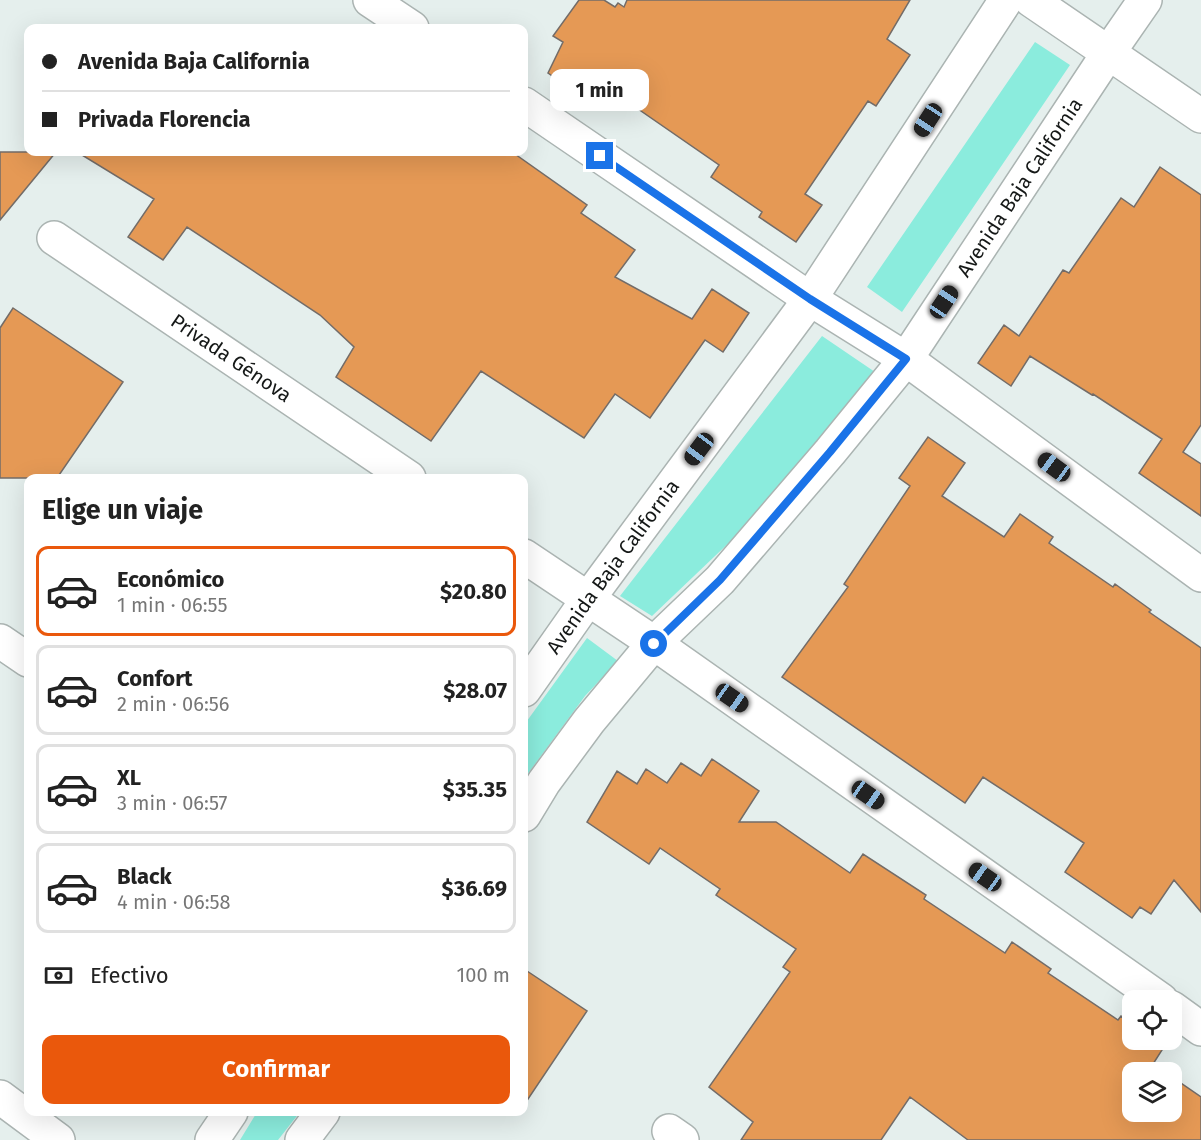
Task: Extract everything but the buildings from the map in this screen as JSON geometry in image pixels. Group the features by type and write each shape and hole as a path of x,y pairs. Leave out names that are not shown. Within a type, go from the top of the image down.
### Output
{"street":[{"path":"370,0 406,24"},
{"name":"Avenida Baja California","path":"528,684 588,599 810,299 1006,0"},
{"path":"1031,0 1201,116"},
{"name":"Avenida Baja California","path":"528,808 544,782 590,721 654,644 720,580 906,359 1145,0"},
{"path":"528,107 810,299 906,359 1201,575"},
{"name":"Privada Génova","path":"54,238 403,474"},
{"path":"528,559 654,644 1147,990"},
{"path":"0,641 24,657"},
{"path":"1182,1015 1201,1029"},
{"path":"0,1096 24,1114"},
{"path":"26,1116 58,1140"},
{"path":"212,1140 228,1116"},
{"path":"302,1140 320,1116"}],"green space":[{"path":"1035,42 1070,65 902,312 867,287"},
{"path":"822,336 875,372 757,516 652,616 620,596"},
{"path":"587,638 618,661 585,696 528,774 528,719"},
{"path":"255,1116 297,1116 278,1140 240,1140"}],"route":[{"path":"600,156 810,299 906,359 720,580 654,644"}]}
